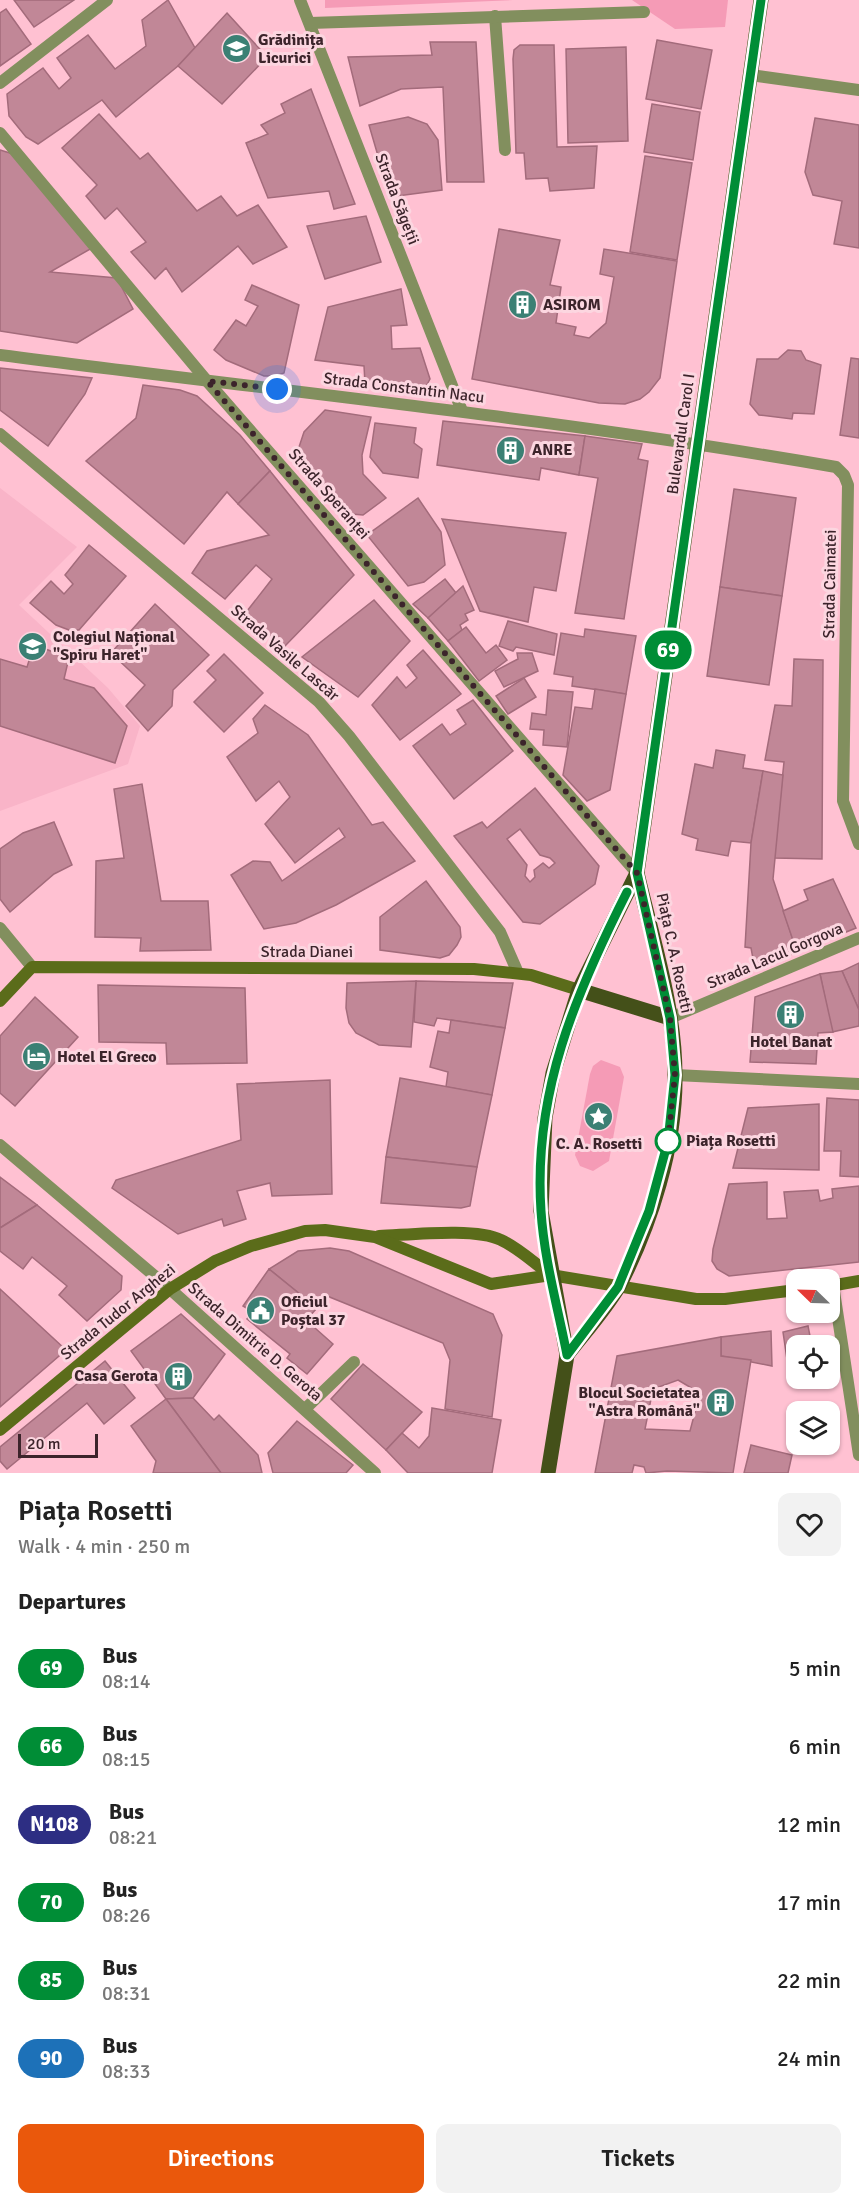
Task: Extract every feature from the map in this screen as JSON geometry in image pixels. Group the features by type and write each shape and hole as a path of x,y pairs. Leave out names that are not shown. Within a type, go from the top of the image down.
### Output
{"main road":[{"name":"Bulevardul Carol I","path":"637,873 761,0"},
{"name":"Piața C. A. Rosetti","path":"567,1355 541,1211 545,1118 553,1073 579,990 637,873"},
{"name":"Piața C. A. Rosetti","path":"567,1355 618,1287 635,1249 660,1178 668,1141 675,1075 670,1018 637,873"},
{"path":"579,990 670,1018"},
{"path":"548,1473 567,1355"}],"street":[{"path":"0,82 107,0"},
{"name":"Strada Săgeții","path":"300,0 462,411"},
{"path":"310,23 644,12"},
{"path":"495,16 505,150"},
{"path":"750,75 859,90"},
{"name":"Strada Speranței","path":"0,133 207,381 637,873"},
{"name":"Strada Constantin Nacu","path":"0,355 462,411 697,444"},
{"name":"Strada Vasile Lascăr","path":"0,434 319,702 349,736 500,932 518,973"},
{"name":"Strada Caimatei","path":"697,444 836,467 844,475 848,485 843,801 859,844"},
{"path":"0,928 32,967 0,1001"},
{"name":"Strada Lacul Gorgova","path":"670,1018 859,938"},
{"name":"Strada Dianei","path":"32,967 467,969 518,973 579,990"},
{"path":"675,1075 859,1084"},
{"name":"Strada Dimitrie D. Gerota","path":"0,1145 306,1408 368,1471"},
{"name":"Strada Tudor Arghezi","path":"0,1430 170,1289 215,1261 283,1236 325,1230 375,1237 438,1233 494,1238 500,1239 551,1275"},
{"name":"Strada Tudor Arghezi","path":"375,1237 491,1284 551,1275"},
{"path":"551,1275 696,1299 725,1299 786,1291"},
{"path":"840,1284 859,1281"},
{"path":"837,1323 859,1455"},
{"path":"306,1408 354,1362"}],"shaded area":[{"path":"325,0 513,0 325,8"},
{"path":"632,0 728,0 725,27 675,29"},
{"name":"Colegiul Național \"Spiru Haret\"","path":"0,488 77,547 19,605 108,688 140,726 128,764 0,811"},
{"path":"601,1060 620,1067 624,1077 609,1161 593,1171 580,1166 575,1155 590,1074 593,1066"}],"building":[{"path":"14,0 74,0 34,27"},
{"path":"168,0 195,48 178,66 116,117 102,100 38,144 26,137 9,116 7,94 43,68 59,89 71,78 57,58 88,35 115,69 146,46 142,20"},
{"path":"6,9 31,44 0,66 0,13"},
{"path":"227,13 267,57 222,104 178,66"},
{"path":"657,40 712,50 701,109 646,99"},
{"path":"430,42 476,42 484,182 447,182 443,87 401,89 360,106 348,57 432,55"},
{"path":"520,45 554,45 557,147 597,146 594,188 550,191 548,178 526,179 524,153 516,153 513,59 514,50"},
{"path":"626,47 628,141 568,143 566,49"},
{"path":"311,89 355,204 334,209 329,191 268,198 246,143 268,134 261,125 285,113 281,104"},
{"path":"652,104 700,112 693,160 644,152"},
{"path":"99,114 140,159 148,153 197,211 221,196 237,216 258,205 287,247 253,264 238,246 182,292 166,268 155,279 131,252 146,242 117,208 105,219 86,196 97,185 62,148"},
{"path":"408,117 427,124 438,140 442,190 390,197 369,125"},
{"path":"815,118 859,125 859,248 834,244 842,201 813,195 805,172"},
{"path":"0,150 13,154 92,248 50,272 117,278 133,309 77,343 0,331"},
{"path":"645,156 692,163 677,260 630,252"},
{"path":"366,216 381,262 325,279 307,226"},
{"name":"ASIROM","path":"499,229 560,240 550,285 561,287 556,323 576,327 574,335 589,338 606,323 614,277 600,274 604,249 677,261 660,378 649,392 640,399 625,404 599,403 472,379"},
{"path":"252,285 299,305 284,373 275,376 264,376 226,360 214,350 236,320 246,326 258,306 245,300"},
{"path":"401,289 407,325 391,326 392,349 420,348 430,379 425,388 416,390 365,383 364,366 315,360 328,307"},
{"path":"788,350 801,351 806,360 821,365 814,414 793,413 792,419 759,415 750,404 757,359 778,359"},
{"path":"851,358 859,359 859,438 840,435"},
{"path":"0,368 92,378 85,394 48,446 0,410"},
{"path":"143,385 180,390 197,396 240,435 270,471 238,504 227,492 184,544 86,461 136,418"},
{"path":"325,410 371,417 362,455 363,474 386,498 363,515 352,514 301,461 299,447 304,432"},
{"name":"ANRE","path":"443,421 585,436 579,475 541,468 539,480 437,465"},
{"path":"375,423 416,428 414,443 422,449 418,478 383,473 370,457"},
{"path":"585,436 642,444 638,459 648,461 624,619 575,613 598,478 579,475"},
{"path":"270,471 354,575 284,647 244,615 272,579 256,565 225,599 192,573 207,551 269,535 238,504"},
{"path":"734,489 796,498 782,596 720,587"},
{"path":"418,498 441,532 445,565 424,582 408,586 367,535"},
{"path":"442,519 566,533 556,591 534,587 528,622 480,611"},
{"path":"89,545 126,576 79,630 69,630 56,625 30,603 51,581 64,594 73,584 65,575"},
{"path":"445,579 456,593 428,618 413,604"},
{"path":"463,586 474,610 465,614 468,620 460,625 462,630 448,641 428,618"},
{"path":"720,587 782,596 769,685 707,676"},
{"path":"374,600 410,641 358,697 302,657"},
{"path":"155,604 209,655 173,690 172,706 148,731 126,706 145,685 111,653"},
{"path":"508,621 557,634 554,655 516,647 513,651 499,646"},
{"path":"466,627 486,653 496,645 507,660 479,681 448,641"},
{"path":"585,629 636,636 626,694 572,686 573,677 554,674 561,633 584,637"},
{"path":"43,648 61,655 68,662 64,679 94,688 127,726 115,763 0,726 0,659 27,667 32,651"},
{"path":"423,650 461,694 400,740 372,705 397,677 406,688 417,678 407,665"},
{"path":"517,653 532,653 538,671 504,687 495,671 518,659"},
{"path":"224,654 263,693 224,732 194,702 216,680 207,671"},
{"path":"794,659 823,660 822,859 774,858 784,762 765,760 775,705 792,706"},
{"path":"524,678 536,697 508,714 496,696"},
{"path":"595,689 626,694 610,790 587,801 563,775 575,707 592,709"},
{"path":"548,690 573,692 567,747 543,745 544,730 530,729 532,713 546,715"},
{"path":"473,700 513,751 454,799 413,746 442,724 450,735 466,724 457,710"},
{"path":"265,705 308,735 372,825 383,822 415,861 336,905 296,923 264,929 231,875 253,861 270,862 282,881 345,837 339,828 295,863 265,824 290,797 279,781 256,801 227,757 258,733 253,719"},
{"path":"716,750 745,755 743,768 763,771 751,843 731,841 728,856 696,850 698,839 682,834 695,764 713,768"},
{"path":"763,771 783,775 773,879 797,952 755,969 751,948 745,947 751,843"},
{"path":"142,784 161,901 208,901 211,950 140,951 141,938 95,937 96,861 124,858 114,789"},
{"path":"535,788 599,866 595,884 540,924 523,922 454,836 482,822 487,828","holes":["520,829 540,855 550,858 555,863 549,868 543,863 534,870 535,877 530,882 525,876 527,865 507,839"]},
{"path":"54,822 72,865 54,874 10,912 0,899 0,849 23,833"},
{"path":"833,879 856,928 797,952 783,911 808,900 804,890"},
{"path":"426,881 460,927 461,937 457,945 449,955 440,958 380,950 380,917"},
{"path":"859,963 859,1010 842,971"},
{"path":"842,971 859,1010 859,1026 832,1032 820,974"},
{"name":"Hotel Banat","path":"820,974 833,1032 818,1033 816,1064 750,1062 755,997"},
{"path":"416,981 513,983 505,1028 437,1018 434,1026 414,1022"},
{"path":"416,981 411,1047 379,1045 356,1033 349,1023 346,1008 347,983"},
{"path":"98,985 245,988 247,1063 167,1064 166,1043 99,1042"},
{"path":"35,997 78,1037 15,1106 0,1093 0,1036"},
{"path":"451,1020 505,1028 492,1095 446,1087 448,1072 430,1067 438,1031 449,1033"},
{"path":"400,1078 492,1095 477,1167 386,1157"},
{"path":"330,1080 332,1194 272,1196 270,1183 237,1191 246,1219 224,1226 222,1219 178,1234 112,1188 116,1180 241,1140 237,1084"},
{"path":"827,1098 859,1100 859,1177 840,1176 841,1151 824,1151"},
{"path":"819,1104 819,1170 733,1168 748,1108"},
{"path":"386,1157 477,1167 470,1206 461,1208 381,1203"},
{"path":"0,1177 37,1205 0,1228"},
{"path":"767,1182 767,1219 787,1218 784,1192 818,1190 820,1201 833,1198 832,1189 859,1186 859,1262 729,1276 717,1269 712,1261 713,1249 729,1184"},
{"path":"37,1205 122,1276 121,1290 87,1321 59,1295 67,1286 32,1257 23,1269 0,1251 0,1228"},
{"path":"330,1248 349,1251 493,1314 502,1335 492,1417 445,1409 450,1360 443,1343 327,1296 317,1308 269,1269 298,1251"},
{"path":"269,1269 317,1308 306,1320 333,1344 307,1374 287,1358 290,1354 247,1319 253,1312 243,1306"},
{"path":"0,1289 66,1350 0,1407"},
{"name":"Casa Gerota","path":"181,1314 225,1354 193,1398 166,1399 131,1351"},
{"path":"808,1326 810,1335 786,1335 786,1352 783,1332"},
{"path":"771,1331 772,1366 721,1356 721,1337"},
{"name":"Blocul Societatea \"Astra Română\"","path":"721,1337 721,1356 751,1360 733,1473 667,1471 646,1473 644,1467 634,1465 632,1473 595,1473 617,1356","holes":["678,1380 700,1393 690,1431 645,1429 653,1389"]},
{"path":"105,1361 135,1398 104,1424 87,1403 7,1469 0,1461 0,1447"},
{"path":"363,1364 422,1412 386,1450 331,1399"},
{"path":"193,1398 214,1420 219,1415 258,1455 262,1473 221,1473 166,1399"},
{"path":"166,1399 221,1473 153,1473 156,1461 131,1426"},
{"path":"432,1408 501,1420 492,1473 408,1473 386,1450 402,1433 419,1448 429,1436"},
{"path":"297,1421 353,1465 346,1473 273,1473 268,1453"},
{"path":"751,1445 792,1455 788,1473 744,1473"}],"bus line":[{"name":"69","path":"627,892 579,990 553,1073 545,1118 541,1162 541,1211 567,1355 618,1287 649,1211 660,1178 668,1141 675,1075 670,1018 637,873 761,0"}],"place":[{"name":"Grădinița Licurici","path":"237,49"},
{"name":"ASIROM","path":"522,305"},
{"name":"ANRE","path":"511,450"},
{"name":"Colegiul Național \"Spiru Haret\"","path":"32,646"},
{"name":"Hotel Banat","path":"791,1014"},
{"name":"Hotel El Greco","path":"36,1057"},
{"name":"C. A. Rosetti","path":"599,1116"},
{"name":"Piața Rosetti","path":"668,1141"},
{"name":"Oficiul Poștal 37","path":"260,1311"},
{"name":"Casa Gerota","path":"179,1376"},
{"name":"Blocul Societatea \"Astra Română\"","path":"721,1402"}],"route":[{"path":"277,389 207,381 607,835 637,873 670,1018 675,1075 668,1141"}]}
